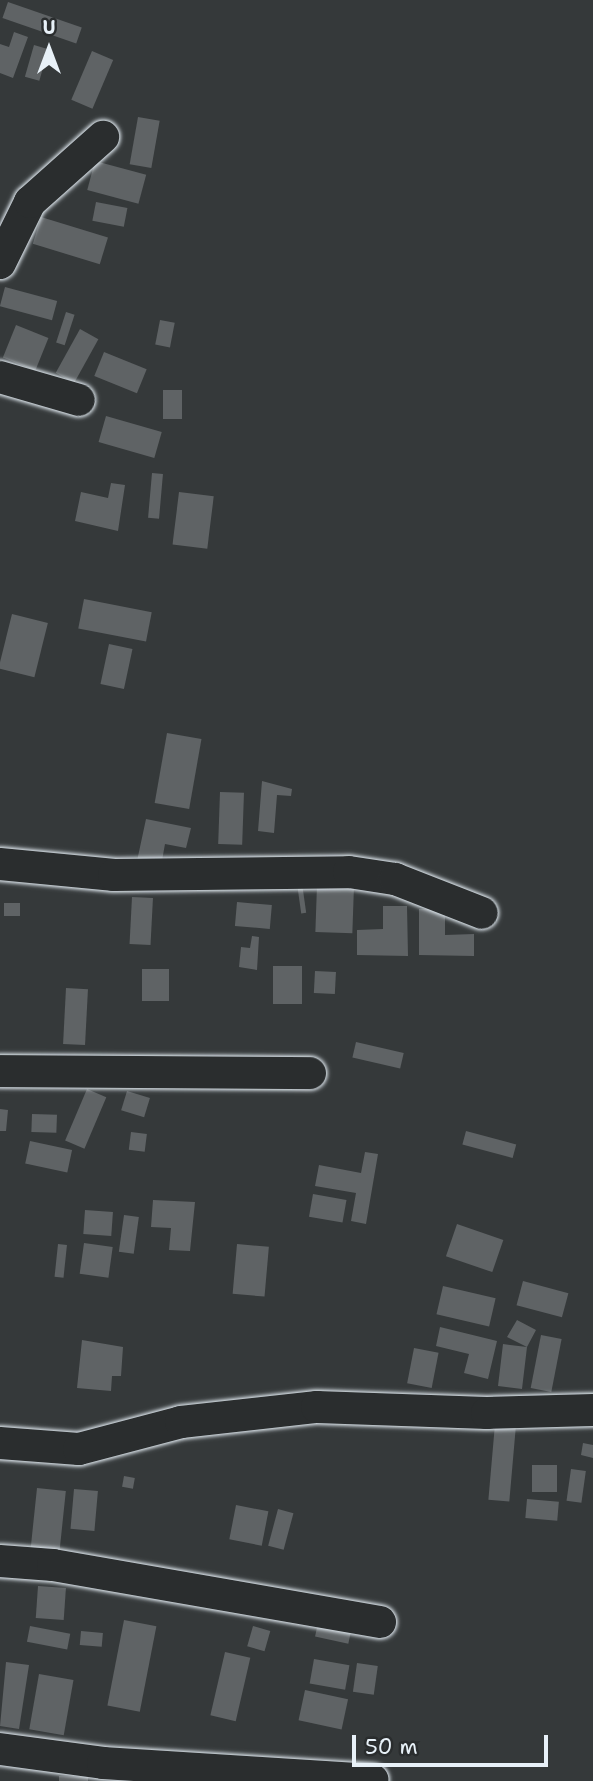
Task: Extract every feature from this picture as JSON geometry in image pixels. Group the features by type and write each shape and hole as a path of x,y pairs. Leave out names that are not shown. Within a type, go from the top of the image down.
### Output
{"street":[{"path":"0,263 30,202 103,137"},
{"path":"0,377 79,400"},
{"path":"0,864 114,875 349,872 395,879 482,913"},
{"path":"0,1071 310,1073"},
{"path":"0,1443 46,1450 79,1449 181,1422 317,1407 487,1413 593,1410"},
{"path":"0,1561 53,1565 380,1622"},
{"path":"0,1749 103,1763 372,1780"}],"building":[{"path":"8,2 82,27 76,43 2,18"},
{"path":"14,32 28,37 13,78 0,73 0,44 9,47"},
{"path":"34,45 48,49 39,81 25,77"},
{"path":"92,51 113,60 92,109 71,100"},
{"path":"138,117 160,121 151,168 130,164"},
{"path":"95,161 146,175 138,204 87,190"},
{"path":"96,202 127,208 124,227 92,221"},
{"path":"41,217 108,237 100,264 33,244"},
{"path":"5,287 57,301 52,320 0,306"},
{"path":"66,312 75,315 65,345 56,342"},
{"path":"160,320 175,323 170,347 155,345"},
{"path":"16,325 48,338 35,371 3,357"},
{"path":"80,329 98,339 74,383 56,373"},
{"path":"104,352 147,369 137,393 94,376"},
{"path":"163,390 182,390 182,419 163,419"},
{"path":"106,416 162,432 154,458 99,442"},
{"path":"152,473 163,474 159,519 148,518"},
{"path":"111,483 125,485 118,531 75,521 81,492 108,498"},
{"path":"179,492 214,496 207,549 173,545"},
{"path":"84,599 152,612 146,642 78,628"},
{"path":"12,614 48,623 34,677 0,669"},
{"path":"109,644 132,649 124,689 100,684"},
{"path":"167,733 201,739 189,809 155,803"},
{"path":"262,781 292,789 291,796 277,795 274,833 258,831"},
{"path":"220,792 244,793 242,845 218,844"},
{"path":"146,819 191,828 186,848 165,844 161,866 137,861"},
{"path":"302,883 306,913 301,913 297,884"},
{"path":"317,885 354,886 352,933 315,932"},
{"path":"132,897 153,898 151,945 130,944"},
{"path":"237,902 272,905 270,929 235,926"},
{"path":"4,903 20,903 20,916 4,916"},
{"path":"383,906 407,906 408,956 357,955 357,930 383,929"},
{"path":"419,909 445,909 445,935 474,934 474,956 419,955"},
{"path":"252,936 259,937 257,970 239,967 241,947 250,948"},
{"path":"273,966 302,966 302,1004 273,1004"},
{"path":"142,969 169,969 169,1001 142,1001"},
{"path":"315,971 336,972 335,994 314,993"},
{"path":"66,988 88,989 85,1045 63,1044"},
{"path":"356,1042 404,1053 400,1069 352,1058"},
{"path":"87,1089 106,1097 84,1149 65,1141"},
{"path":"127,1091 150,1098 144,1117 121,1110"},
{"path":"0,1109 8,1110 6,1131 0,1131"},
{"path":"32,1114 57,1115 56,1133 31,1132"},
{"path":"466,1131 516,1144 513,1158 462,1145"},
{"path":"131,1132 147,1134 145,1152 129,1150"},
{"path":"30,1141 72,1150 67,1172 25,1163"},
{"path":"365,1152 378,1154 366,1224 351,1221 356,1193 315,1186 319,1165 361,1173"},
{"path":"313,1194 346,1200 342,1223 309,1217"},
{"path":"153,1200 195,1202 190,1251 169,1250 171,1228 151,1227"},
{"path":"85,1210 113,1212 111,1236 83,1234"},
{"path":"124,1215 139,1217 134,1254 119,1252"},
{"path":"457,1224 503,1240 492,1272 446,1256"},
{"path":"84,1243 113,1247 108,1278 80,1274"},
{"path":"58,1244 67,1245 64,1278 55,1277"},
{"path":"237,1244 269,1247 265,1297 233,1294"},
{"path":"523,1281 568,1293 562,1317 517,1305"},
{"path":"443,1286 496,1298 489,1326 436,1314"},
{"path":"517,1320 536,1330 527,1347 507,1337"},
{"path":"440,1327 497,1341 488,1379 464,1373 469,1354 436,1346"},
{"path":"541,1335 562,1339 551,1392 531,1388"},
{"path":"82,1340 123,1347 121,1376 112,1376 111,1391 77,1388"},
{"path":"503,1344 527,1347 522,1389 498,1386"},
{"path":"414,1348 439,1353 432,1388 407,1383"},
{"path":"495,1424 516,1426 509,1502 488,1500"},
{"path":"583,1443 593,1445 593,1458 581,1455"},
{"path":"532,1465 557,1465 557,1492 532,1492"},
{"path":"571,1469 586,1471 581,1503 567,1501"},
{"path":"124,1476 135,1478 133,1489 122,1487"},
{"path":"37,1488 66,1491 59,1553 31,1550"},
{"path":"74,1489 98,1491 94,1531 71,1529"},
{"path":"527,1499 559,1502 557,1521 525,1518"},
{"path":"236,1505 268,1511 262,1546 229,1539"},
{"path":"278,1509 293,1513 284,1550 268,1546"},
{"path":"38,1586 66,1588 64,1620 36,1618"},
{"path":"319,1618 352,1625 348,1644 315,1637"},
{"path":"124,1620 156,1626 140,1712 107,1705"},
{"path":"30,1626 70,1634 67,1650 27,1642"},
{"path":"253,1626 270,1631 265,1651 247,1646"},
{"path":"81,1631 103,1633 102,1647 80,1645"},
{"path":"225,1652 250,1658 236,1721 210,1715"},
{"path":"314,1659 349,1665 345,1690 310,1684"},
{"path":"6,1662 29,1665 19,1729 0,1726"},
{"path":"357,1663 378,1666 374,1695 353,1692"},
{"path":"39,1674 73,1680 64,1735 29,1729"},
{"path":"305,1690 348,1699 342,1729 299,1720"},
{"path":"59,1776 88,1777 88,1781 59,1781"}]}
